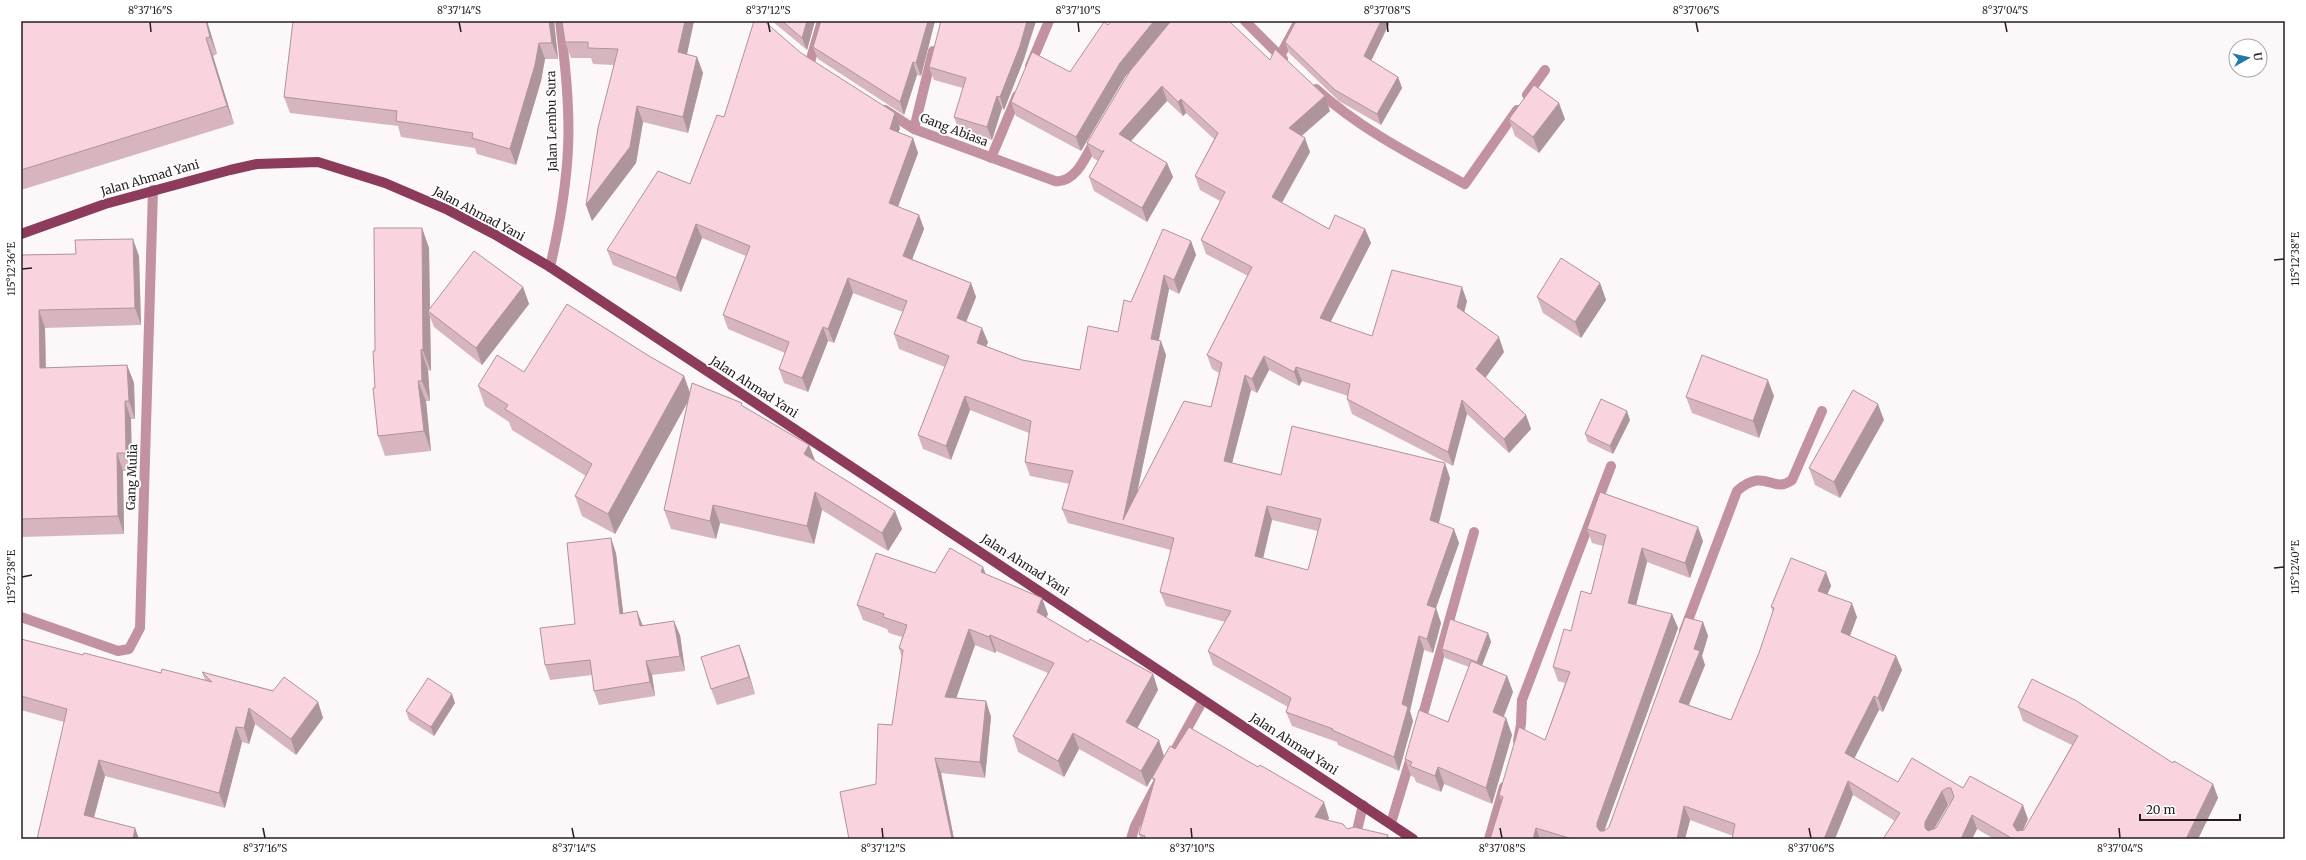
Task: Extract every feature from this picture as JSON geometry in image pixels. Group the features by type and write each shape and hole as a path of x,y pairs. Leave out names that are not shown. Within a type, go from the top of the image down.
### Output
{"main road":[{"name":"Jalan Ahmad Yani","path":"21,234 105,204 153,190 257,164 318,162 385,183 448,210 494,234 550,268 1391,823 1413,839"}],"street":[{"name":"Jalan Lembu Sura","path":"550,268 564,198 568,149 567,98 560,21"},
{"path":"798,52 813,64 822,21"},
{"path":"991,158 1049,21"},
{"path":"1245,21 1291,66"},
{"path":"1280,56 1299,21"},
{"path":"914,129 935,44"},
{"path":"1307,81 1335,106 1382,138 1465,184 1545,70"},
{"name":"Gang Abiasa","path":"875,104 914,129 1061,182 1076,172 1103,127"},
{"name":"Gang Mulia","path":"21,617 118,651 129,648 140,628 153,190"},
{"path":"1679,643 1737,491 1754,480 1761,479 1779,485 1785,485 1792,480 1822,411"},
{"path":"1516,748 1521,724 1522,700 1611,466"},
{"path":"1391,823 1416,740 1474,532"},
{"path":"1169,761 1203,700"},
{"path":"1131,839 1135,826 1162,775"},
{"path":"1489,839 1507,778"},
{"path":"1355,839 1363,805"}],"building":[{"path":"21,21 206,21 210,37 206,38 227,106 21,170"},
{"path":"293,21 549,21 552,43 539,43 535,65 510,149 472,138 473,133 396,121 397,111 284,97"},
{"path":"562,21 685,21 678,52 697,57 683,117 637,106 630,147 586,205 598,128 618,49 588,48 588,42 565,42"},
{"path":"754,21 764,21 801,53 895,113 890,129 913,138 889,203 919,215 903,256 971,283 957,318 982,328 977,343 1022,360 1080,370 1088,326 1118,332 1124,300 1131,302 1163,229 1191,241 1174,280 1164,275 1151,339 1161,341 1123,520 1184,401 1211,407 1222,363 1207,355 1252,267 1201,240 1225,192 1195,176 1218,133 1181,99 1178,102 1162,86 1119,134 1167,163 1142,208 1089,177 1103,152 1087,143 1130,71 1171,21 1229,21 1270,60 1275,49 1325,96 1289,128 1305,138 1272,197 1329,229 1335,215 1365,229 1320,318 1372,336 1392,270 1462,287 1457,307 1499,337 1476,369 1526,415 1504,439 1462,400 1448,452 1347,399 1350,384 1296,367 1294,372 1264,356 1252,379 1245,375 1224,461 1281,475 1292,426 1445,463 1430,520 1454,529 1427,605 1436,608 1427,639 1419,636 1402,704 1408,707 1394,757 1332,730 1333,729 1286,712 1291,698 1208,651 1231,611 1160,592 1174,538 1062,509 1073,471 1025,462 1031,421 965,396 946,446 918,435 949,356 894,334 907,301 848,278 828,329 823,327 802,378 779,369 789,342 723,315 750,246 696,224 676,278 607,250 658,171 690,184 717,115 724,117","holes":["1267,506 1321,519 1308,570 1255,556"]},
{"path":"782,21 807,21 802,38"},
{"path":"821,21 928,21 916,63 913,62 900,102 813,47"},
{"path":"941,21 1027,21 1020,46 1000,97 997,96 987,127 954,117 966,78 929,67"},
{"path":"1111,21 1154,21 1120,63 1076,137 1011,102 1032,52 1070,72 1104,22 1108,25"},
{"path":"1296,21 1381,21 1364,56 1398,77 1377,114 1335,90 1285,42"},
{"path":"1534,85 1559,103 1533,137 1509,119"},
{"path":"374,228 422,228 423,351 421,349 422,381 418,381 424,431 378,436 373,388 375,388 373,351 375,351"},
{"path":"133,239 135,308 39,310 40,368 127,365 129,401 125,401 126,453 117,453 118,516 21,519 21,255 76,254 75,240"},
{"path":"474,251 523,287 476,348 428,311"},
{"path":"1561,258 1600,283 1575,322 1537,297"},
{"path":"567,304 649,356 684,376 608,514 575,496 592,464 505,409 508,405 478,386 497,355 524,372"},
{"path":"1702,355 1768,380 1753,421 1686,397"},
{"path":"692,383 742,403 741,405 809,445 804,454 895,511 882,533 815,492 807,526 713,505 710,521 664,510"},
{"path":"1853,390 1878,404 1834,482 1809,468"},
{"path":"1601,399 1627,411 1610,446 1585,434"},
{"path":"1600,492 1698,527 1685,563 1642,548 1628,603 1672,614 1597,823 1597,827 1600,831 1604,831 1609,827 1685,617 1703,622 1694,649 1700,651 1679,702 1731,720 1759,653 1774,608 1771,607 1791,558 1826,572 1818,591 1852,603 1841,632 1896,656 1878,698 1874,696 1845,753 1898,782 1912,758 1963,788 1970,776 2023,805 2013,825 2017,831 2024,830 2078,736 2018,707 2032,679 2075,700 2173,763 2174,761 2213,784 2186,839 2013,839 1972,815 1961,839 1883,839 1900,813 1848,781 1824,839 1732,839 1735,824 1684,806 1677,839 1572,839 1536,828 1533,839 1490,839 1503,797 1499,795 1519,727 1545,740 1570,672 1553,667 1564,629 1571,631 1581,591 1591,594 1606,535 1587,529","holes":["1947,788 1951,788 1954,797 1936,828 1928,831 1925,828 1925,822 1942,791"]},
{"path":"611,538 620,614 637,611 640,626 674,621 680,656 646,661 650,682 594,691 590,660 545,665 540,628 575,624 567,543"},
{"path":"950,548 983,567 981,572 1042,598 1037,612 1088,642 1090,639 1153,674 1126,722 1159,740 1141,771 1073,733 1058,761 1013,736 1054,663 990,635 989,637 969,629 945,697 986,701 980,762 935,758 952,839 849,839 840,792 876,784 878,724 892,725 903,650 899,648 907,625 883,617 884,614 857,605 876,553 935,573"},
{"path":"1450,619 1488,633 1477,662 1442,649"},
{"path":"21,639 83,655 84,653 161,673 162,669 212,682 202,672 273,691 284,677 318,702 291,739 249,708 244,728 236,727 219,793 99,760 84,815 135,828 133,839 37,839 67,709 21,696"},
{"path":"739,645 749,677 711,689 701,657"},
{"path":"1471,661 1507,676 1493,712 1506,718 1486,788 1438,767 1435,776 1410,766 1412,762 1405,759 1419,710 1448,722"},
{"path":"428,678 452,694 431,727 406,711"},
{"path":"1189,727 1258,767 1260,765 1324,802 1315,817 1343,824 1347,829 1354,827 1388,835 1387,839 1144,839 1145,836 1139,834 1155,779 1152,778 1170,746 1175,749"}]}
